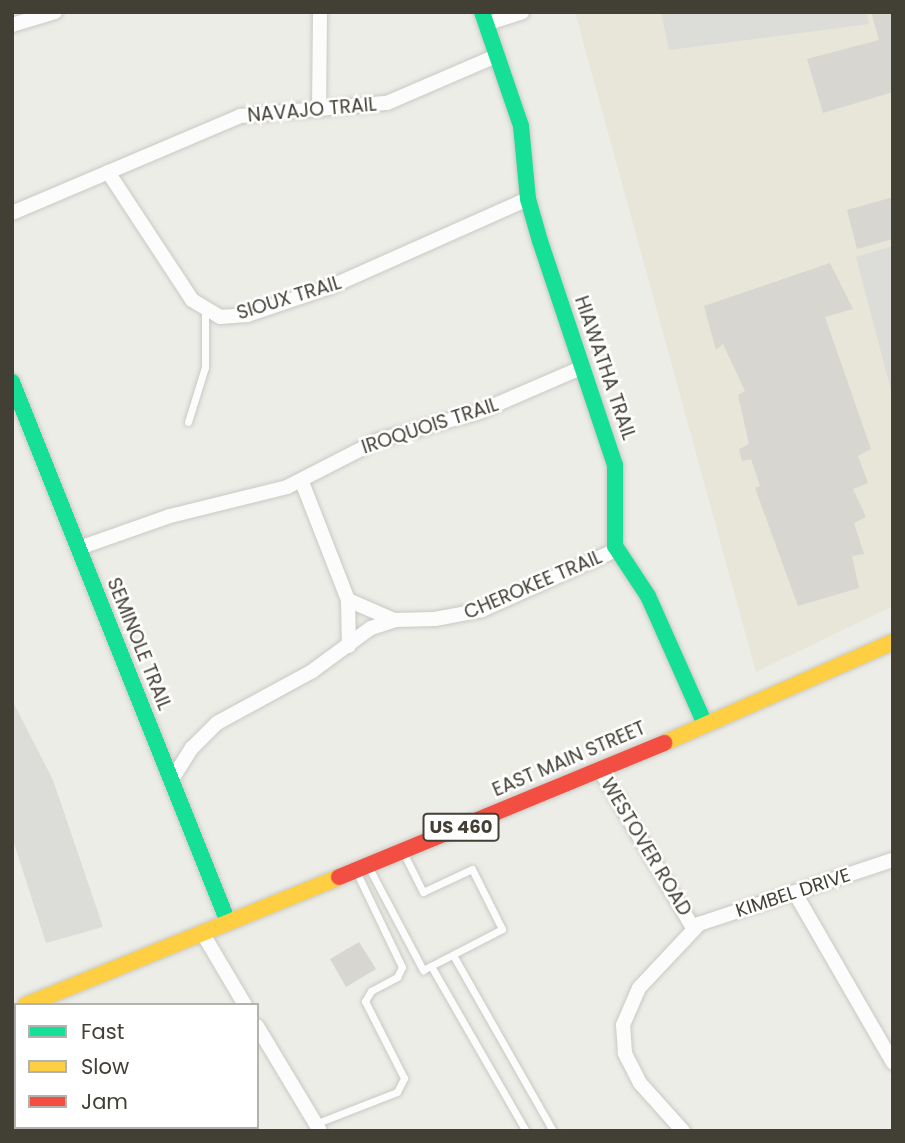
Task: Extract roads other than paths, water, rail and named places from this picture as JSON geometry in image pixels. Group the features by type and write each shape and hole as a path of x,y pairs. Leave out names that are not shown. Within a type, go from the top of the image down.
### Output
{"street":[{"path":"12,25 55,12"},
{"path":"319,110 320,12"},
{"path":"484,18 522,12"},
{"name":"HIAWATHA TRAIL","path":"484,18 520,126 527,199 616,471 612,533 616,550"},
{"name":"NAVAJO TRAIL","path":"12,213 240,117 400,99 496,56"},
{"path":"108,172 192,300 205,312"},
{"name":"SIOUX TRAIL","path":"205,312 220,317 247,315 330,287 527,199"},
{"name":"IROQUOIS TRAIL","path":"79,548 170,516 302,482 379,440 479,412 583,367"},
{"name":"SEMINOLE TRAIL","path":"12,382 228,922"},
{"path":"302,482 348,600 349,646"},
{"path":"616,550 648,596 705,724"},
{"name":"CHEROKEE TRAIL","path":"171,780 192,748 217,723 312,672 371,628 395,620 435,620 482,610 616,550"},
{"path":"348,600 395,620"},
{"name":"EAST MAIN STREET","path":"47,1001 228,922 600,770 893,642"},
{"name":"WESTOVER ROAD","path":"600,770 693,928 631,999 622,1038 640,1083 683,1131"},
{"name":"KIMBEL DRIVE","path":"693,928 893,860"},
{"path":"795,893 893,1063"},
{"path":"203,934 244,1003"},
{"path":"259,1029 318,1127"}],"lane":[{"path":"188,422 205,367 205,312"},
{"path":"362,868 423,970 502,929 472,869 423,892 402,851"},
{"path":"318,1127 397,1092 404,1078 365,1001 371,991 397,977 402,967 362,868"},
{"path":"453,955 553,1131"},
{"path":"431,966 526,1131"}]}
